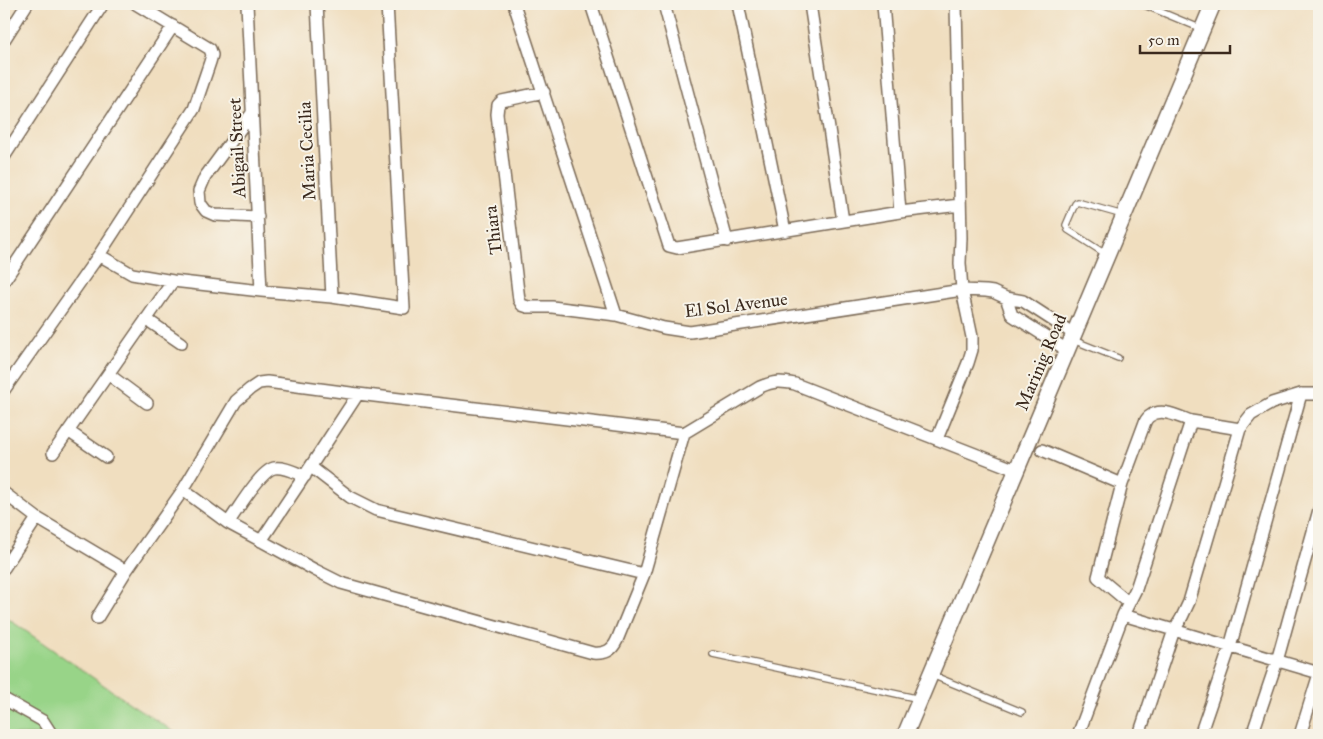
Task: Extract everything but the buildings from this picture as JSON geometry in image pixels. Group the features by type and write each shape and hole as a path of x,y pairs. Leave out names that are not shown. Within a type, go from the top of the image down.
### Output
{"street":[{"path":"4,40 27,4"},
{"path":"4,157 103,4"},
{"path":"4,390 99,255 194,109 212,55 210,49 136,4"},
{"name":"Abigail Street","path":"247,4 261,291"},
{"name":"Maria Cecilia","path":"317,4 332,298"},
{"path":"99,255 132,274 173,281 332,298 404,308 386,4"},
{"path":"514,4 616,315"},
{"path":"592,4 668,246 677,248 727,241 900,212 960,205"},
{"path":"664,4 727,241"},
{"path":"738,4 785,231"},
{"path":"810,4 844,221"},
{"path":"883,4 900,212"},
{"path":"937,439 972,350 972,337 962,290 960,263 956,4"},
{"name":"Marinig Road","path":"904,735 1213,4"},
{"path":"4,281 173,26"},
{"name":"Thiara","path":"544,92 502,101 498,105 497,114 519,300 522,305 528,307 552,307 616,315"},
{"path":"252,113 205,177 199,191 200,203 206,211 215,215 258,217"},
{"path":"53,453 173,281"},
{"name":"El Sol Avenue","path":"616,315 664,328 690,332 962,290 986,291 994,292 1006,298 1023,301 1041,313 1070,341"},
{"path":"1006,298 1012,315 1032,327 1070,341"},
{"path":"146,319 181,343"},
{"path":"108,374 147,402"},
{"path":"97,618 126,571 183,490 236,401 258,383 267,382 684,433 760,387 772,382 782,381 795,384 1016,470"},
{"path":"261,541 358,394"},
{"path":"1200,735 1230,647 1301,394"},
{"path":"1138,735 1174,630 1190,602 1240,429 1251,415 1272,403 1301,394 1319,394"},
{"path":"1129,603 1098,577 1122,484 1145,422 1150,416 1159,412 1166,412 1191,421 1240,429"},
{"path":"1078,735 1123,615 1136,590 1191,421"},
{"path":"68,431 106,457"},
{"path":"183,490 228,523 341,583 600,654 608,652 614,647 644,574 684,433"},
{"path":"1042,450 1122,484"},
{"path":"228,523 261,477 270,470 275,468 308,472 376,510 644,574"},
{"path":"4,493 37,518 126,571"},
{"path":"1252,735 1278,661 1319,510"},
{"path":"4,568 37,518"},
{"path":"1123,615 1319,674 1300,735"},
{"path":"4,699 43,721 52,735"}],"lane":[{"path":"1142,4 1202,29"},
{"path":"1107,255 1068,230 1066,225 1077,202 1124,215"},
{"path":"1032,327 1041,313"},
{"path":"1070,341 1118,358"},
{"path":"713,654 920,699"},
{"path":"930,674 1022,712"}],"green space":[{"path":"4,616 131,704 179,735 4,735"}]}
